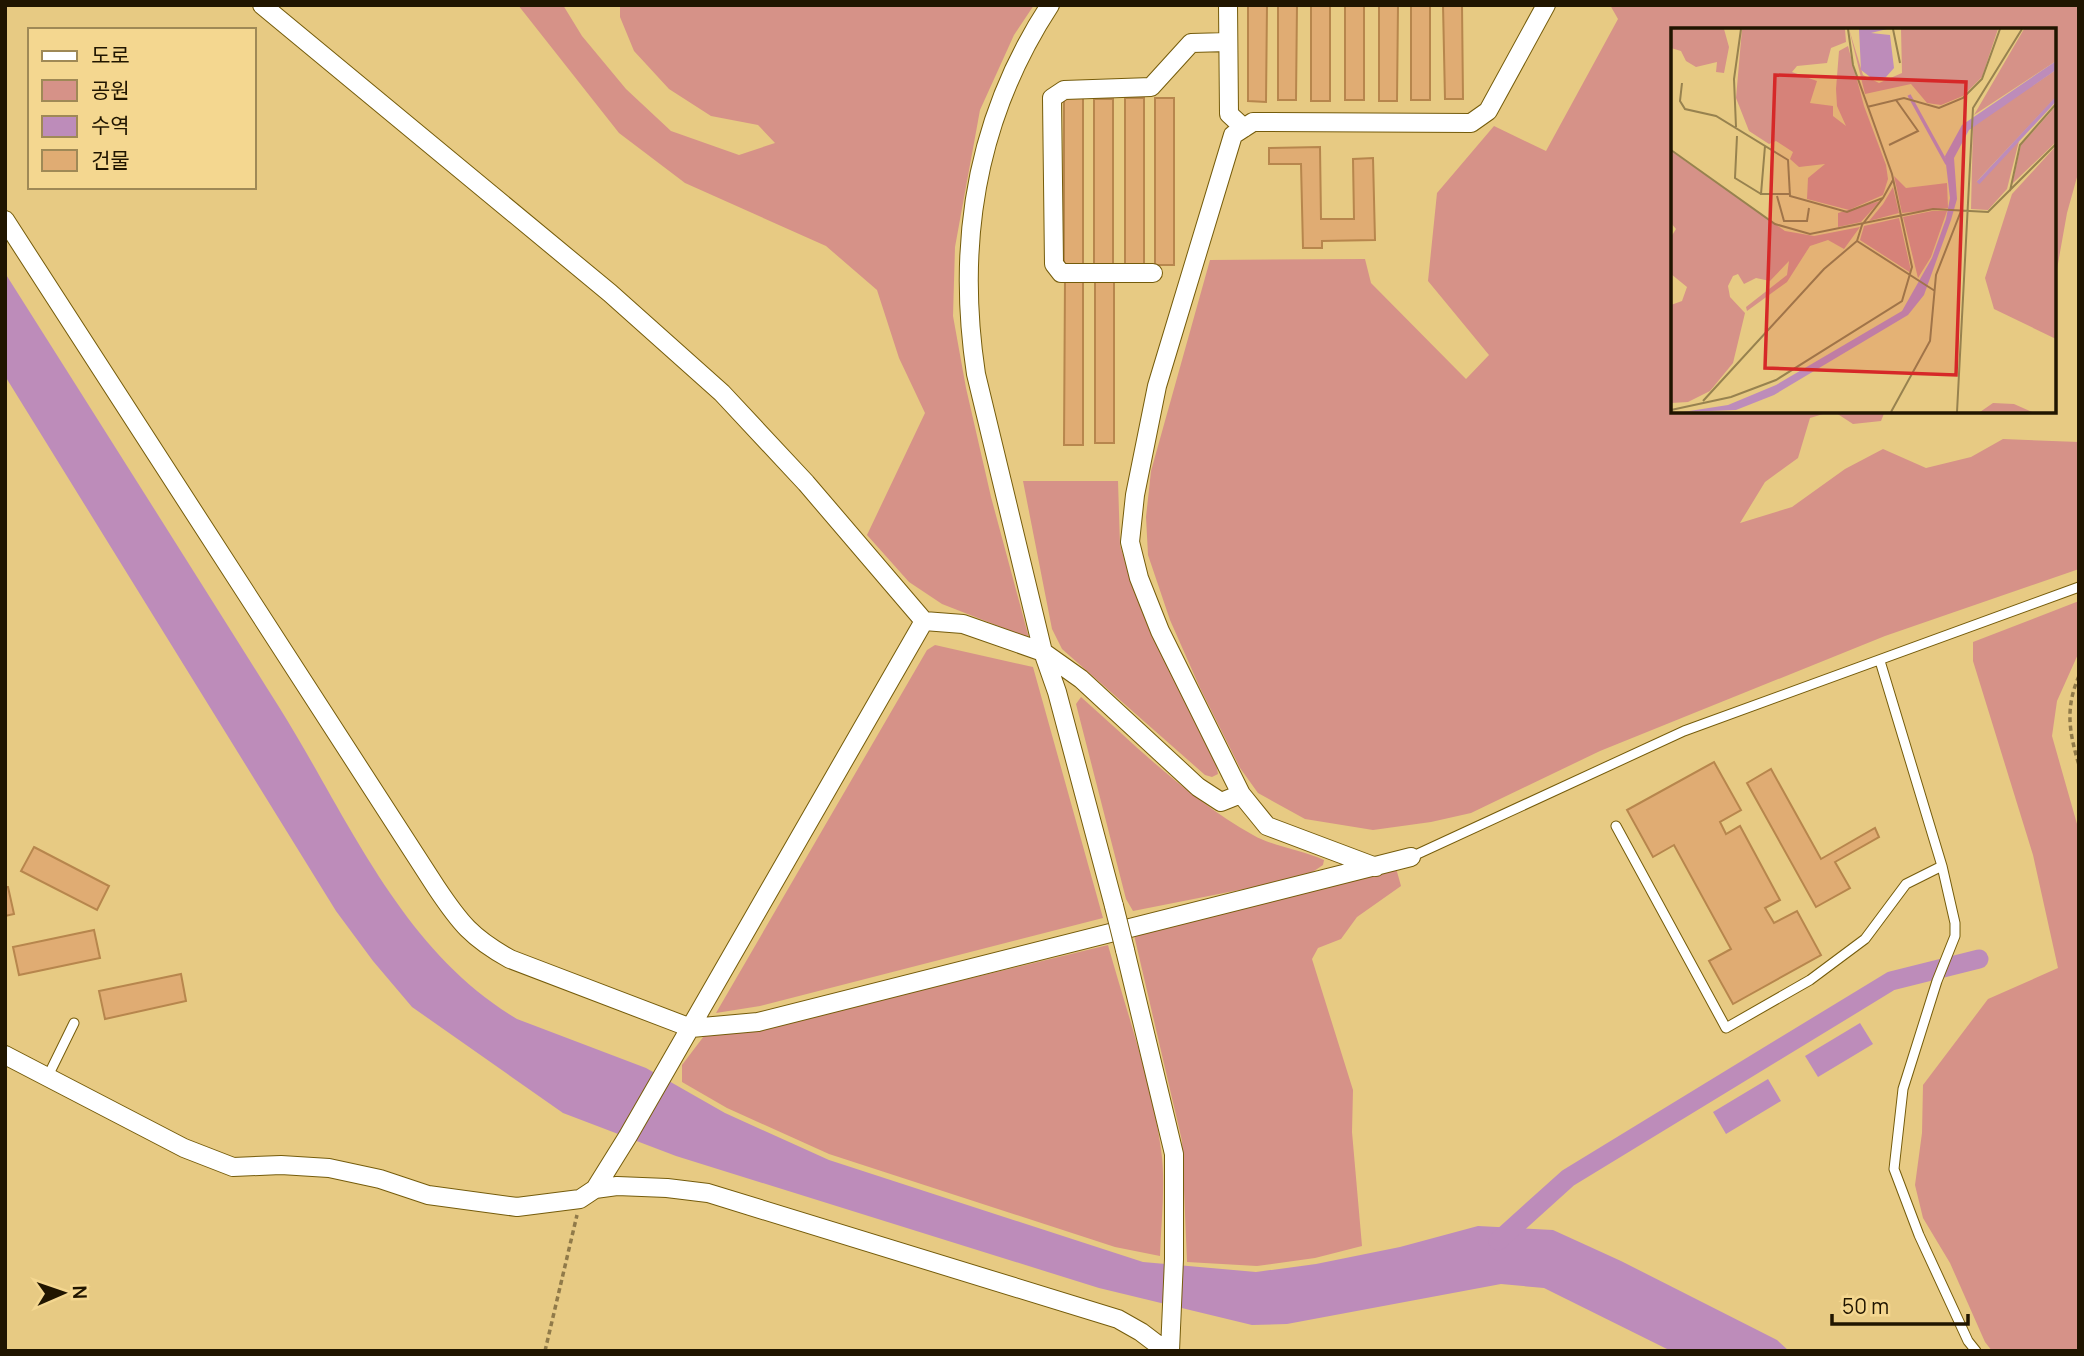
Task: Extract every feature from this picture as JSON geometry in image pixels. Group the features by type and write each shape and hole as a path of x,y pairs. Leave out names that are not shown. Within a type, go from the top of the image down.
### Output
{"street":[{"path":"262,5 610,293 722,393 806,483 924,621 963,624 1043,652 1081,680 1198,786 1221,802 1241,794"},
{"path":"5,1055 184,1148 233,1167 281,1165 329,1168 380,1179 428,1195 517,1208 617,1186 667,1188 708,1194 1118,1319 1168,1351 1174,1259 1174,1154 1114,906 1043,652 976,374 969,328 967,288 970,230 990,130 1029,38 1050,5"},
{"path":"1228,5 1229,114 1244,128"},
{"path":"1376,867 1267,826 1241,794 1160,631 1139,578 1130,542 1135,495 1157,386 1233,135 1253,122 1471,123 1488,111 1546,5"},
{"path":"1153,273 1061,273 1054,264 1052,98 1064,90 1151,87 1191,43 1228,42"},
{"path":"5,220 463,926 484,945 510,959 691,1028 758,1022 1411,858"},
{"path":"588,1194 628,1136 924,621"}],"lane":[{"path":"1411,858 1684,731 2079,587"},
{"path":"1880,661 1942,866 1955,923 1955,936 1937,981 1903,1089 1894,1169 1919,1235 1968,1341 1976,1351"},
{"path":"1616,826 1726,1028 1821,972 1865,939 1906,884 1942,866"},
{"path":"48,1076 74,1023"}],"path":[{"path":"2079,676 2071,693 2069,730 2079,765"},
{"path":"545,1351 588,1194"}],"green space":[{"path":"518,5 563,5 582,36 626,89 671,131 739,155 775,143 758,125 711,116 669,89 634,51 620,17 620,5 1034,5 1014,35 980,110 955,247 953,316 991,497 1029,638 942,604 909,582 867,535 925,413 899,358 877,290 826,246 685,183 619,133"},
{"path":"1610,5 2079,5 2079,170 2067,213 2056,275 2056,28 1671,28 1671,413 1826,413 1810,418 1798,458 1765,482 1740,523 1792,507 1845,469 1883,449 1926,468 1971,457 2003,439 2079,442 2079,569 1885,636 1600,751 1471,813 1373,830 1305,819 1258,793 1240,768 1170,620 1148,555 1146,517 1151,471 1210,260 1365,259 1371,283 1466,379 1489,355 1428,281 1437,193 1494,126 1546,151 1618,19"},
{"path":"1836,413 1884,413 1881,421 1853,424"},
{"path":"1023,481 1118,481 1120,545 1129,575 1215,758 1218,774 1212,777 1205,775 1062,649 1052,629"},
{"path":"2079,601 2079,652 2057,701 2052,736 2079,831 2079,1351 1992,1351 1985,1342 1950,1263 1923,1218 1915,1185 1922,1133 1923,1085 1988,999 2058,968 2033,855 1973,661 1973,642"},
{"path":"935,645 1033,667 1103,918 760,1006 716,1013 927,650"},
{"path":"1081,697 1164,771 1229,821 1270,843 1324,860 1323,865 1305,877 1133,911 1126,899 1076,704"},
{"path":"1396,868 1401,886 1357,917 1341,939 1318,948 1312,959 1353,1090 1352,1132 1362,1246 1315,1258 1257,1266 1187,1262 1182,1141 1134,935"},
{"path":"1108,945 1157,1124 1163,1176 1160,1256 1115,1247 829,1154 727,1108 682,1082 682,1065 704,1036 761,1029"}],"water":[{"path":"5,273 279,707 354,836 408,919 440,956 476,990 517,1019 646,1068 725,1113 829,1160 1143,1262 1256,1272 1316,1264 1400,1247 1478,1226 1553,1230 1621,1261 1777,1340 1789,1351 1671,1351 1544,1288 1501,1284 1287,1324 1252,1325 1099,1288 676,1156 563,1113 412,1007 336,911 5,376"},
{"path":"1860,1023 1873,1044 1818,1077 1805,1056"},
{"path":"1768,1079 1781,1101 1726,1134 1713,1112"}],"building":[{"path":"1248,5 1267,5 1266,102 1248,101"},
{"path":"1278,5 1297,5 1296,100 1278,100"},
{"path":"1311,5 1330,5 1330,101 1311,101"},
{"path":"1345,5 1364,5 1364,100 1345,100"},
{"path":"1379,5 1398,5 1397,101 1379,101"},
{"path":"1411,5 1430,5 1430,100 1411,100"},
{"path":"1443,5 1462,5 1463,99 1445,99"},
{"path":"1064,97 1083,97 1083,264 1064,264"},
{"path":"1125,98 1144,98 1144,265 1125,265"},
{"path":"1155,98 1174,98 1174,265 1155,265"},
{"path":"1094,99 1113,99 1113,265 1094,265"},
{"path":"1320,147 1321,219 1354,219 1353,159 1373,158 1375,240 1322,241 1322,248 1303,248 1301,164 1269,164 1269,148"},
{"path":"1095,276 1114,276 1114,443 1095,443"},
{"path":"1065,278 1083,278 1083,445 1064,445"},
{"path":"1714,762 1741,810 1720,822 1726,834 1740,826 1780,900 1765,908 1774,923 1797,911 1821,955 1733,1004 1709,961 1731,949 1674,845 1653,857 1627,810"},
{"path":"1771,769 1821,859 1875,828 1879,837 1835,862 1850,888 1816,907 1747,783"},
{"path":"34,847 109,886 97,910 21,871"},
{"path":"5,887 8,887 14,914 5,916"},
{"path":"94,930 100,958 19,975 13,947"},
{"path":"181,974 186,1001 105,1019 99,991"}],"waterway":[{"path":"1498,1241 1568,1178 1891,981 1979,959"}]}
